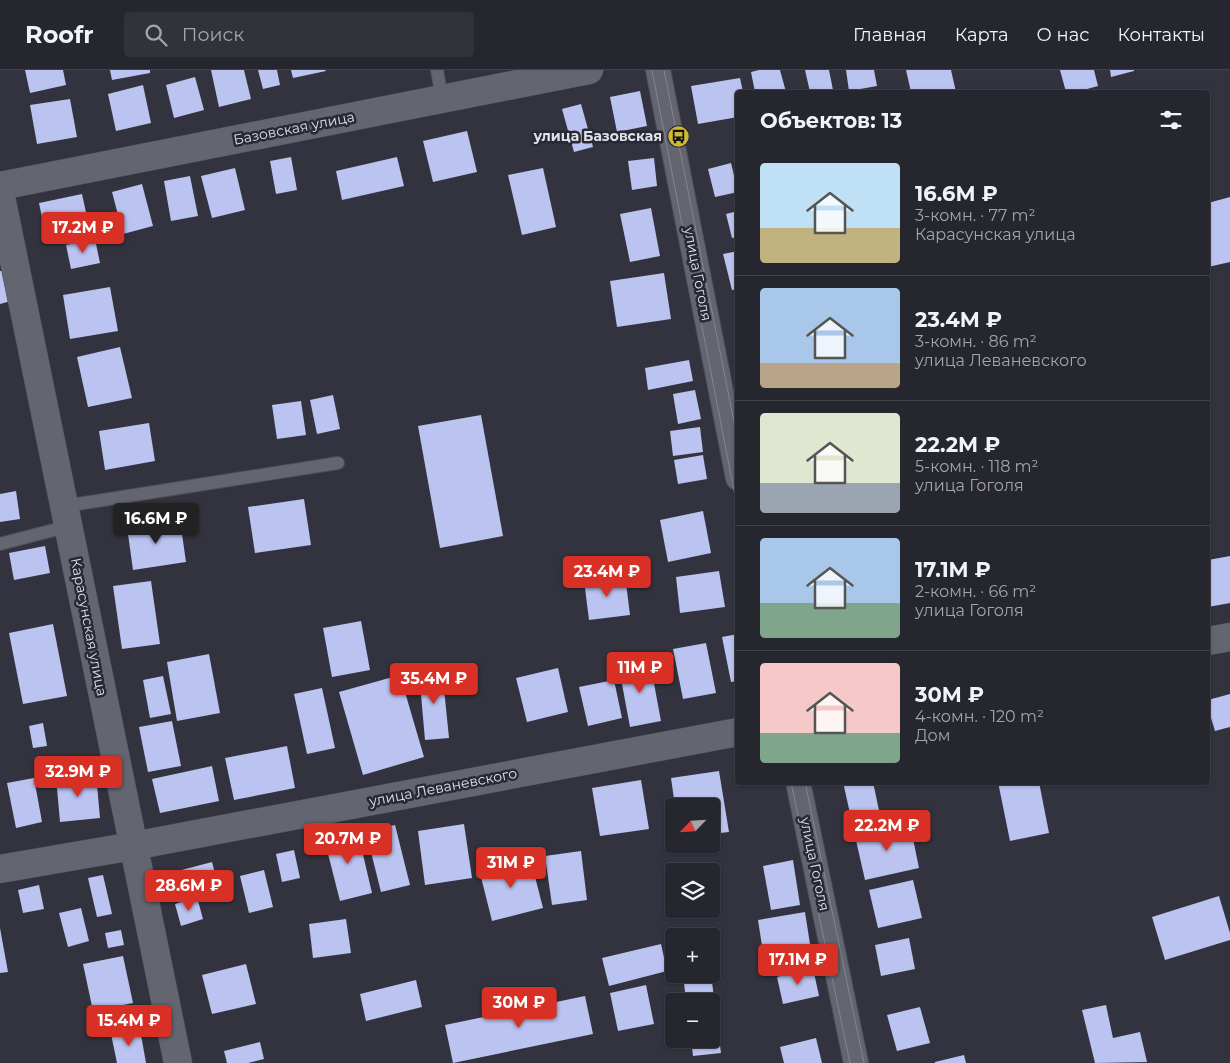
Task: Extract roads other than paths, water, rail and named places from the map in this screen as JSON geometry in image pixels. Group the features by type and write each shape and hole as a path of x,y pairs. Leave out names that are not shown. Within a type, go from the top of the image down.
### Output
{"street":[{"name":"Базовская улица","path":"0,186 589,70"},
{"name":"улица Гоголя","path":"658,70 735,463"},
{"name":"Карасунская улица","path":"0,192 67,516 132,846 178,1063"},
{"path":"1210,641 1230,637"},
{"name":"улица Леваневского","path":"0,869 735,733"},
{"name":"улица Гоголя","path":"799,785 856,1063"}],"lane":[{"path":"437,70 442,99"},
{"path":"0,544 67,516 338,464"}],"tram line":[{"path":"652,70 735,496"},
{"path":"664,70 735,427"},
{"path":"792,785 850,1063"},
{"path":"806,785 864,1063"}],"place":[{"name":"улица Базовская","path":"678,136"}]}
